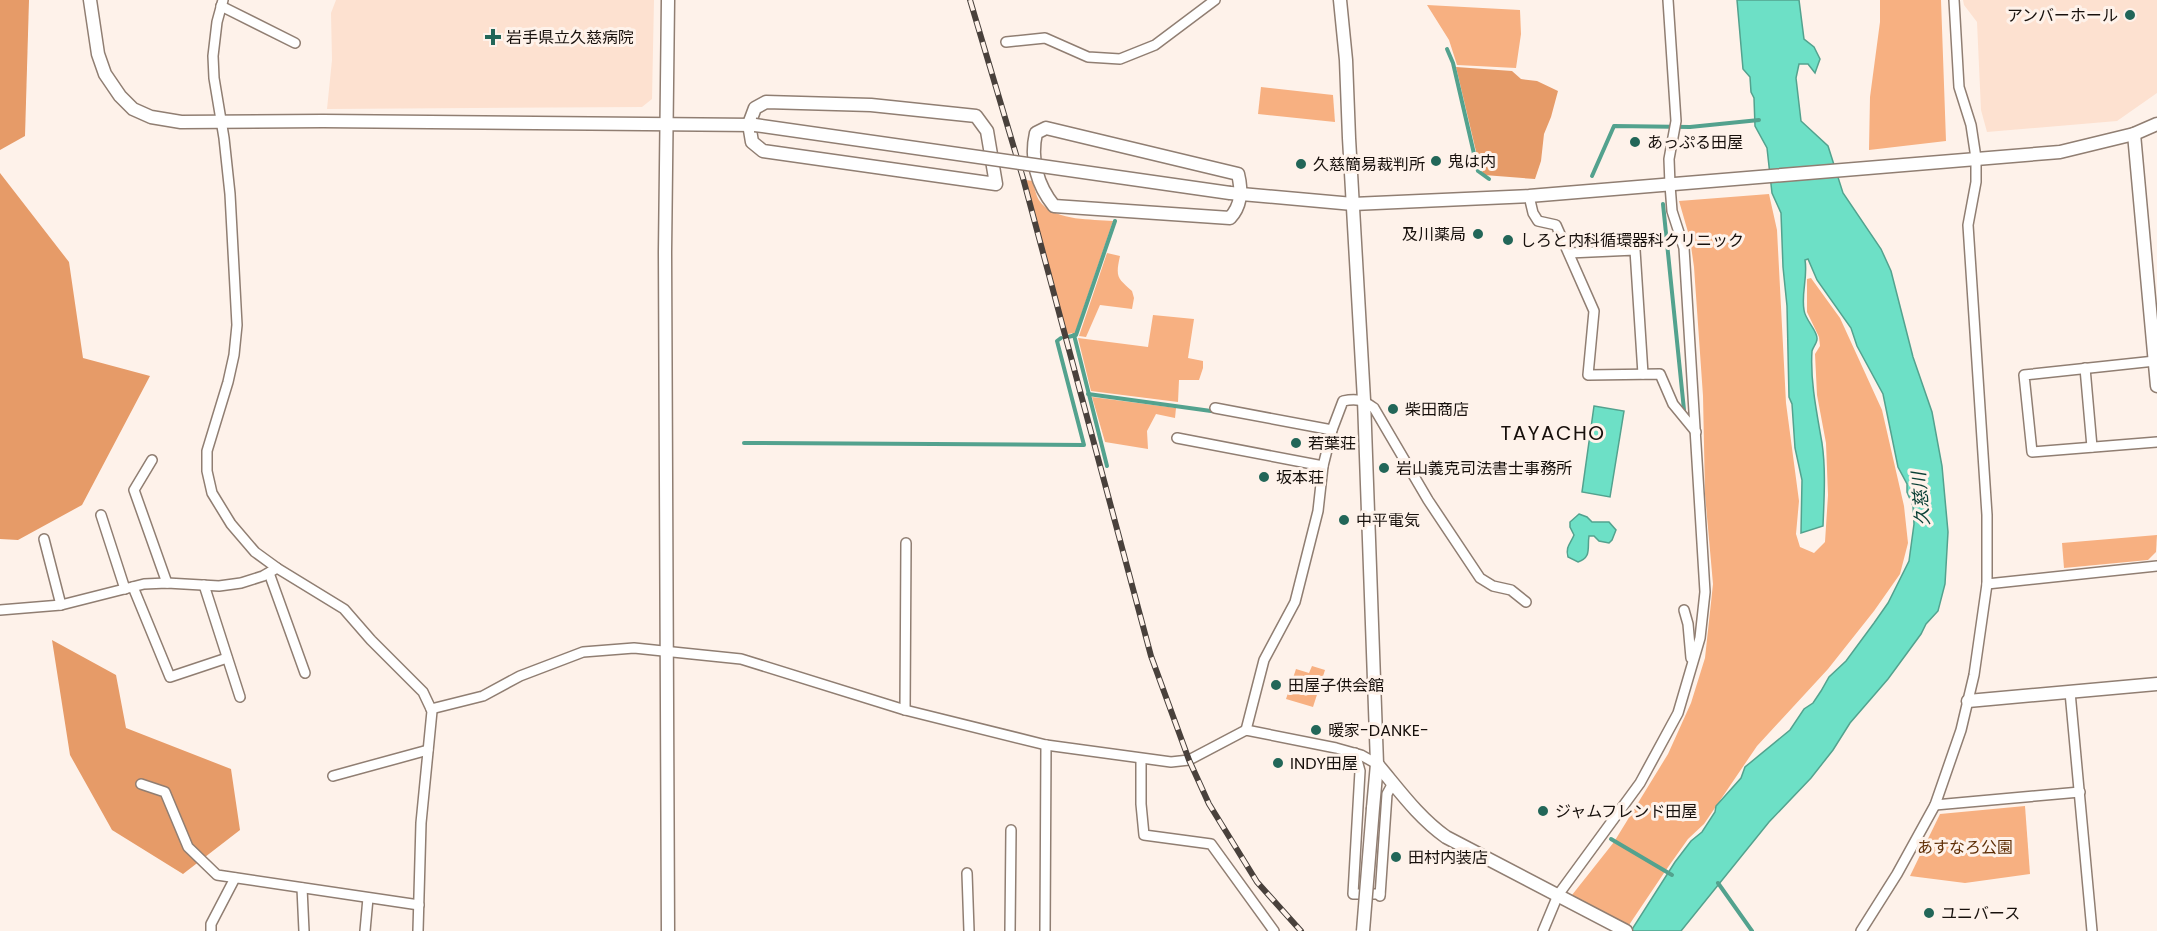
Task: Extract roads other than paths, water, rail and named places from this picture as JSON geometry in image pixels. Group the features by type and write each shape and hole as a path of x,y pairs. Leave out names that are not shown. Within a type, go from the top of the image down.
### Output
{"street":[{"path":"90,0 98,54 105,74 120,96 133,108 152,117 181,122 752,125 1235,194 1353,204 1529,196 2060,152 2134,134 2157,124"},
{"path":"668,0 665,252 668,931"},
{"path":"1006,42 1045,38 1088,57 1120,59 1155,45 1215,0"},
{"path":"1340,0 1346,60 1364,400 1377,764 1363,931"},
{"path":"1543,931 1557,895 1640,783 1678,713 1700,638 1705,592 1684,248 1672,211 1670,185 1669,159 1676,121 1668,0"},
{"path":"1861,931 1897,874 1935,805 1961,730 1968,701 1987,584 1987,515 1968,225 1976,182 1976,158 1971,125 1959,87 1954,0"},
{"path":"295,44 222,3 213,56 214,78 230,194 237,325 228,382 207,451 207,471 212,493 231,524 255,552 273,571 344,609 371,640 423,692 431,709 421,824 418,931"},
{"path":"766,102 871,105 976,116 987,131 996,184 763,151 752,142 752,125 755,108 766,102"},
{"path":"1046,128 1238,174 1235,194 1239,209 1230,218 1054,206 1043,193 1037,176 1032,149 1036,133 1046,128"},
{"path":"2134,134 2157,386"},
{"path":"1529,196 1533,213 1538,221 1556,225 1594,311 1588,375 1659,374 1673,404 1696,432"},
{"path":"1569,253 1635,250 1643,374"},
{"path":"2155,361 2024,375 2032,452 2157,442"},
{"path":"2085,369 2092,447"},
{"path":"1246,730 1264,660 1295,602 1318,511 1323,466 1332,430 1343,401 1364,400 1374,408 1428,500 1480,579 1493,586 1511,590 1526,602"},
{"path":"1215,408 1332,430"},
{"path":"1177,438 1323,466"},
{"path":"152,460 134,489 166,583"},
{"path":"101,514 129,588 170,677 227,658"},
{"path":"44,539 61,605"},
{"path":"905,710 906,543"},
{"path":"1987,584 2157,566"},
{"path":"0,610 61,605 129,588 166,583 219,586 241,583 273,571"},
{"path":"273,571 305,673"},
{"path":"204,585 240,697"},
{"path":"1684,610 1688,624 1692,666"},
{"path":"431,709 483,696 520,676 583,652 634,648 668,653 741,658 905,710 1046,745 1141,759 1171,762 1190,760 1246,730 1307,741 1355,753 1377,764 1413,809 1430,826 1446,837 1626,931"},
{"path":"1968,701 2157,684"},
{"path":"2070,692 2092,931"},
{"path":"1045,931 1046,745"},
{"path":"333,776 428,750"},
{"path":"1355,753 1360,771 1353,894 1380,895 1387,794 1393,783"},
{"path":"1141,759 1144,835 1211,844 1274,931"},
{"path":"141,784 165,792 188,848 217,875 419,905"},
{"path":"1935,805 2080,792"},
{"path":"1010,931 1011,830"},
{"path":"967,873 969,931"},
{"path":"211,931 211,924 235,878"},
{"path":"302,888 304,931"},
{"path":"365,931 368,898"}],"water":[{"name":"久慈川","path":"1737,0 1799,0 1804,39 1814,47 1820,59 1815,73 1808,64 1799,64 1796,78 1801,121 1828,146 1843,193 1881,249 1891,271 1913,357 1932,412 1942,466 1948,532 1945,584 1938,611 1926,624 1888,679 1850,723 1811,778 1769,822 1681,931 1631,931 1675,862 1691,841 1702,832 1715,812 1716,806 1741,778 1745,767 1790,730 1804,709 1813,703 1829,677 1846,661 1888,603 1909,561 1914,524 1913,506 1907,492 1907,484 1898,467 1883,394 1857,346 1851,328 1817,280 1808,259 1805,260 1803,304 1805,314 1817,336 1812,351 1812,374 1823,453 1824,495 1823,526 1801,533 1802,480 1795,448 1792,404 1789,397 1787,306 1781,213 1772,193 1767,148 1755,126 1754,98 1751,92 1750,77 1743,69"},
{"path":"1594,406 1624,411 1610,497 1582,492"},
{"path":"1579,514 1592,522 1609,522 1616,530 1609,543 1589,536 1587,555 1578,562 1568,557 1567,550 1574,535 1570,522"}],"waterway":[{"path":"1447,49 1453,63 1478,171 1489,179"},
{"path":"1592,176 1614,126 1690,127 1759,120"},
{"path":"1663,204 1684,410"},
{"path":"1068,337 1076,335 1115,221"},
{"path":"1074,335 1107,466"},
{"path":"744,443 1084,445 1057,341 1061,338"},
{"path":"1088,394 1211,411"},
{"path":"1611,839 1672,875"},
{"path":"1718,883 1752,931"}],"railway":[{"path":"970,0 1023,178 1151,656 1189,760 1209,804 1257,882 1301,931"}],"place":[{"name":"アンバーホール","path":"2130,15"},
{"name":"岩手県立久慈病院","path":"493,37"},
{"name":"あっぷる田屋","path":"1635,142"},
{"name":"鬼は内","path":"1436,161"},
{"name":"久慈簡易裁判所","path":"1301,164"},
{"name":"及川薬局","path":"1478,234"},
{"name":"しろと内科循環器科クリニック","path":"1508,240"},
{"name":"柴田商店","path":"1393,409"},
{"name":"若葉荘","path":"1296,443"},
{"name":"岩山義克司法書士事務所","path":"1384,468"},
{"name":"坂本荘","path":"1264,477"},
{"name":"中平電気","path":"1344,520"},
{"name":"田屋子供会館","path":"1276,685"},
{"name":"暖家-DANKE-","path":"1316,730"},
{"name":"INDY田屋","path":"1278,763"},
{"name":"ジャムフレンド田屋","path":"1543,811"},
{"name":"田村内装店","path":"1396,857"},
{"name":"ユニバース","path":"1929,913"}],"district":[{"name":"TAYACHO","path":"1553,433"}],"park label":[{"name":"あすなろ公園","path":"1965,847"}]}
